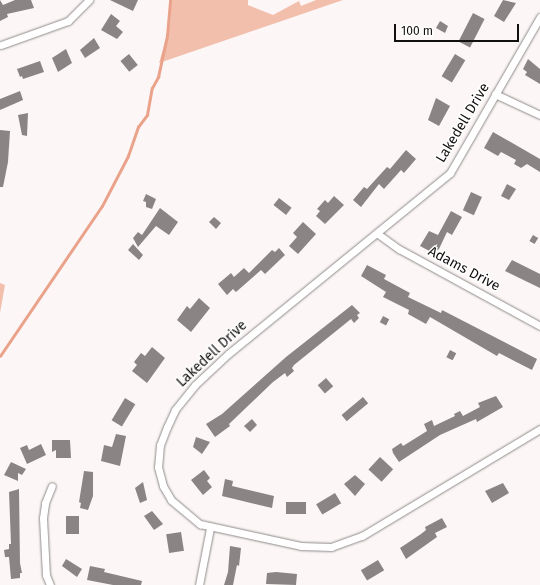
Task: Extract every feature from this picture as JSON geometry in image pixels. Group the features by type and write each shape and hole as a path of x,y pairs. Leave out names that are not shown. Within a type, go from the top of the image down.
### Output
{"street":[{"path":"1,46 68,21 89,0"},
{"name":"Lakedell Drive","path":"540,17 460,157 444,180 228,354 195,385 175,410 159,452 158,467 163,486 177,507 190,518 210,528 301,546 340,546 383,524 540,429"},
{"path":"496,94 540,115"},
{"name":"Adams Drive","path":"378,234 399,248 540,326"},
{"path":"50,585 46,575 43,518 45,503 52,486"},
{"path":"198,585 210,528"}],"shaded area":[{"path":"171,0 248,0 248,5 273,15 299,1 301,6 316,0 343,0 159,63 170,25"},
{"path":"0,283 5,285 0,313"}],"building":[{"path":"0,0 3,5 15,0 31,0 34,8 7,14 8,17 0,21"},
{"path":"110,0 138,0 133,11"},
{"path":"503,0 516,3 504,22 494,16"},
{"path":"473,13 485,19 470,47 458,42"},
{"path":"111,14 120,21 116,26 123,32 117,39 101,30"},
{"path":"440,21 448,26 445,33 436,28"},
{"path":"94,38 100,48 85,58 80,50"},
{"path":"66,49 72,63 58,72 52,58"},
{"path":"129,54 138,65 129,72 120,61"},
{"path":"455,54 465,60 452,82 442,76"},
{"path":"528,59 540,69 540,84 525,75 527,72 523,69"},
{"path":"40,61 44,72 23,79 22,76 20,77 17,69"},
{"path":"20,91 23,100 0,110 0,99"},
{"path":"436,98 450,106 439,126 428,120"},
{"path":"28,113 27,136 22,135 18,115"},
{"path":"0,130 10,131 8,162 3,187 0,187"},
{"path":"493,132 540,159 540,172 527,164 521,168 514,164 516,160 501,152 498,156 484,148"},
{"path":"406,150 416,159 404,173 401,170 384,189 379,184 361,207 353,200 364,187 367,189 387,167 390,169"},
{"path":"507,184 516,189 509,200 501,196"},
{"path":"471,192 482,197 474,215 463,210"},
{"path":"146,194 156,199 152,209 146,207 146,202 143,201"},
{"path":"334,196 344,205 325,224 316,216 320,211 317,209 325,200 328,203"},
{"path":"279,198 292,208 286,215 273,205"},
{"path":"160,208 178,222 169,235 156,226 138,247 133,238 138,232 142,235"},
{"path":"451,211 462,217 452,235 447,232 439,249 433,253 420,246 429,231 438,235"},
{"path":"214,217 221,223 216,229 209,222"},
{"path":"303,222 316,234 298,254 289,246 297,237 293,233"},
{"path":"533,235 538,238 535,244 529,241"},
{"path":"133,244 143,255 139,260 128,250"},
{"path":"279,248 285,255 265,274 261,270 236,292 233,289 227,295 218,284 231,273 234,277 244,268 249,273 272,250 275,252"},
{"path":"512,260 540,274 540,288 505,271"},
{"path":"367,265 386,275 384,279 410,293 408,297 441,313 442,310 537,359 532,370 499,353 497,356 430,317 426,324 408,314 409,310 383,297 386,292 361,276"},
{"path":"199,298 210,308 191,332 177,320 187,306 190,309"},
{"path":"352,305 360,313 357,315 359,318 354,323 351,319 294,365 292,368 294,371 287,377 285,373 273,382 229,424 230,426 215,437 206,424 222,414 286,357"},
{"path":"383,316 389,319 386,325 380,322"},
{"path":"152,347 165,358 147,383 132,371 137,365 134,362 141,353 145,356"},
{"path":"450,350 456,353 453,360 446,357"},
{"path":"326,378 333,386 325,394 318,385"},
{"path":"496,396 503,407 477,422 476,419 440,435 399,462 393,453 392,449 401,443 403,446 427,431 424,424 432,420 434,426 455,416 454,414 460,411 463,416 480,407 478,403"},
{"path":"363,397 368,403 347,421 342,415"},
{"path":"125,398 135,404 122,426 112,420"},
{"path":"252,419 257,425 250,432 244,426"},
{"path":"116,434 126,436 120,466 101,461 104,445 112,447"},
{"path":"196,437 210,442 202,454 193,447"},
{"path":"52,440 70,440 71,458 56,458 56,450 52,452"},
{"path":"41,444 46,455 27,464 20,448 27,445 29,450"},
{"path":"380,457 393,469 382,482 368,469"},
{"path":"11,462 26,469 22,475 18,473 18,481 4,475"},
{"path":"204,470 210,478 207,481 212,487 203,495 191,480"},
{"path":"84,471 93,472 93,496 88,510 80,508 81,503 79,502"},
{"path":"355,475 365,484 355,496 344,484"},
{"path":"225,479 233,481 232,486 274,496 272,508 222,496"},
{"path":"143,482 147,500 140,503 135,488"},
{"path":"503,483 509,493 492,503 485,491"},
{"path":"19,489 20,563 22,573 20,573 20,578 11,579 9,557 5,557 4,550 9,549 9,544 11,544 9,492"},
{"path":"335,493 341,503 322,515 316,504"},
{"path":"286,502 306,502 306,514 286,514"},
{"path":"152,511 163,524 154,530 144,516"},
{"path":"66,516 79,516 79,534 66,534"},
{"path":"442,518 447,527 435,533 437,537 406,559 400,548 426,530 425,527"},
{"path":"181,532 184,551 169,553 166,534"},
{"path":"230,546 241,548 239,566 237,565 233,585 224,585 228,572"},
{"path":"66,559 82,569 77,577 62,566"},
{"path":"378,560 384,570 367,581 361,570"},
{"path":"90,566 105,569 104,572 142,581 141,585 113,585 87,580"},
{"path":"276,572 297,574 296,585 266,584 267,573"}],"waterway":[{"path":"0,356 102,206 128,156 138,127 147,115 152,88 158,77 167,36 170,0"}]}
